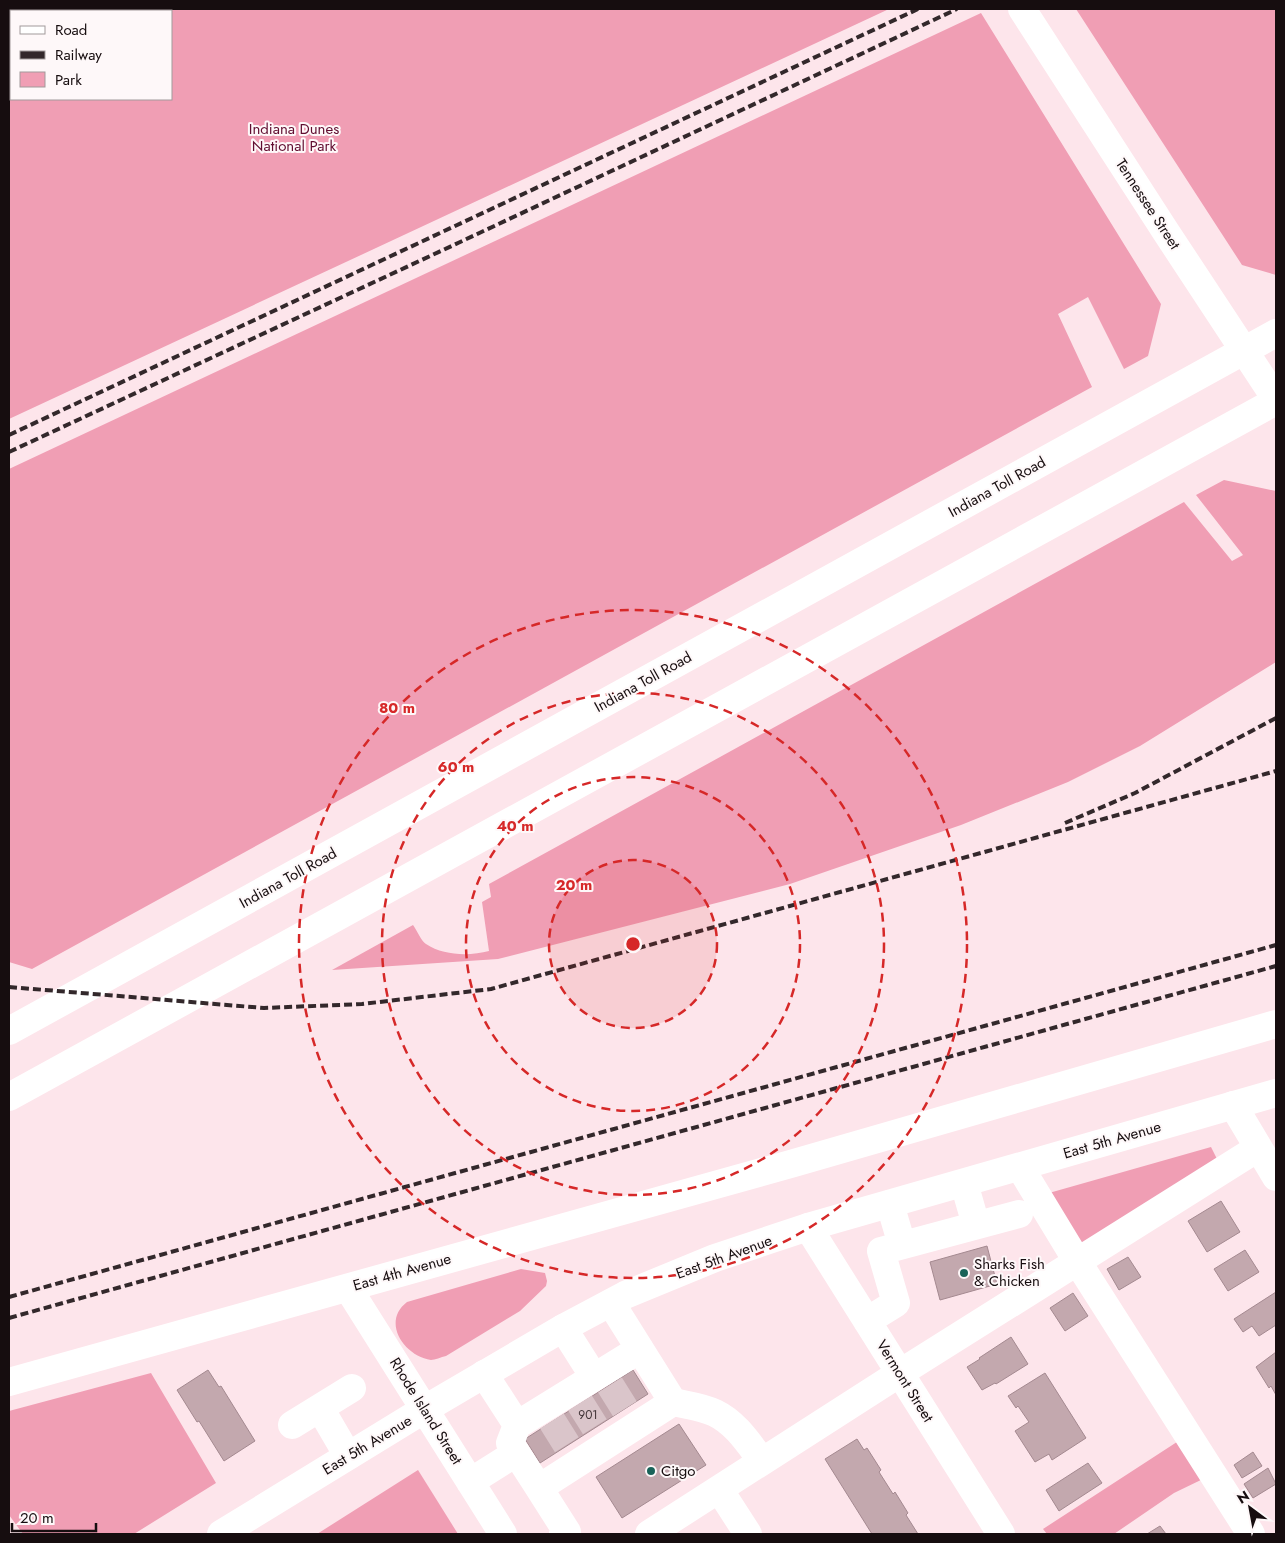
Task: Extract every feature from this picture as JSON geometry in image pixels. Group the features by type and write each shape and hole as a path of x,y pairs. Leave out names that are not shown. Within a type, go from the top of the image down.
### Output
{"main road":[{"name":"Tennessee Street","path":"1022,9 1276,400"},
{"name":"Indiana Toll Road","path":"9,1031 1276,333"},
{"path":"9,1096 1165,463 1276,400"},
{"name":"East 4th Avenue","path":"9,1382 794,1163 1276,1024"},
{"name":"East 5th Avenue","path":"221,1534 425,1409 563,1328 611,1302 715,1258 808,1227 1276,1093"},
{"path":"1233,1105 1276,1177"},
{"path":"649,1534 900,1373 1258,1148"},
{"path":"1020,1167 1077,1261 1251,1534"},
{"path":"964,1183 976,1225"},
{"path":"890,1204 902,1245"},
{"path":"867,1321 896,1304 881,1251 1019,1214"},
{"name":"Vermont Street","path":"808,1227 1001,1534"},
{"name":"Rhode Island Street","path":"348,1288 503,1534"},
{"path":"611,1302 673,1402"},
{"path":"563,1328 592,1386"},
{"path":"517,1425 548,1415 592,1386 640,1348"},
{"path":"484,1374 517,1425"},
{"path":"292,1426 352,1388"},
{"path":"539,1488 572,1454 630,1417 673,1402 716,1413 740,1433 762,1461"},
{"path":"320,1408 348,1456"},
{"path":"517,1425 510,1443 567,1532 563,1534"},
{"path":"470,1482 516,1452"},
{"path":"719,1489 748,1534"}],"green space":[{"name":"Indiana Dunes National Park","path":"9,9 889,9 9,419"},
{"path":"1076,9 1276,9 1276,275 1242,265"},
{"path":"981,13 1161,304 1148,356 1124,369 1088,297 1058,314 1092,387 32,969 9,962 9,469"},
{"path":"1224,480 1276,491 1276,662 1140,746 1068,782 961,825 790,884 498,959 332,970 413,925 424,943 441,951 457,954 474,954 489,951 482,902 491,897 489,884 1184,502 1232,561 1243,555 1196,495"},
{"path":"1211,1147 1219,1163 1079,1248 1049,1193"},
{"path":"521,1269 545,1273 546,1286 520,1311 446,1356 434,1360 421,1357 412,1352 399,1337 396,1319 399,1310 407,1302"},
{"path":"151,1373 216,1483 134,1534 23,1534 9,1515 9,1411"},
{"path":"1180,1440 1205,1478 1174,1493 1114,1534 1047,1534 1043,1529"},
{"path":"418,1470 458,1534 317,1534"}],"building":[{"path":"1221,1201 1240,1232 1207,1252 1188,1221"},
{"name":"Sharks Fish & Chicken","path":"987,1246 997,1284 940,1300 930,1262"},
{"path":"1245,1250 1259,1272 1228,1291 1214,1269"},
{"path":"1128,1257 1141,1277 1119,1290 1107,1269"},
{"path":"1276,1292 1276,1325 1259,1336 1252,1326 1243,1332 1234,1319"},
{"path":"1073,1293 1088,1316 1065,1331 1050,1308"},
{"path":"1011,1337 1028,1364 996,1384 982,1390 967,1367"},
{"path":"1276,1352 1276,1395 1271,1386 1269,1388 1256,1367"},
{"path":"208,1370 219,1387 221,1386 255,1441 224,1461 177,1390"},
{"path":"633,1370 648,1394 540,1463 525,1439"},
{"path":"1045,1373 1086,1438 1052,1460 1049,1454 1035,1462 1015,1431 1029,1422 1008,1396"},
{"name":"Citgo","path":"679,1424 706,1465 622,1518 596,1477"},
{"path":"857,1439 864,1450 867,1448 881,1470 879,1472 893,1494 895,1492 908,1513 906,1515 918,1534 872,1534 825,1459"},
{"path":"1253,1452 1262,1466 1242,1478 1234,1465"},
{"path":"1088,1463 1102,1483 1059,1511 1046,1490"},
{"path":"1268,1468 1276,1484 1253,1498 1244,1484"},
{"path":"1160,1526 1166,1534 1147,1534"}],"tunnel":[{"path":"610,1385 625,1409"},
{"path":"580,1403 595,1427"},
{"path":"552,1421 567,1445"}],"railway":[{"path":"9,435 918,9"},
{"path":"9,452 957,9"},
{"path":"1065,823 1135,793 1276,718"},
{"path":"9,987 264,1008 362,1004 491,989 1276,771"},
{"path":"9,1297 1276,945"},
{"path":"9,1318 1276,966"}],"place":[{"name":"Sharks Fish & Chicken","path":"964,1273"},
{"name":"Citgo","path":"651,1471"}]}
